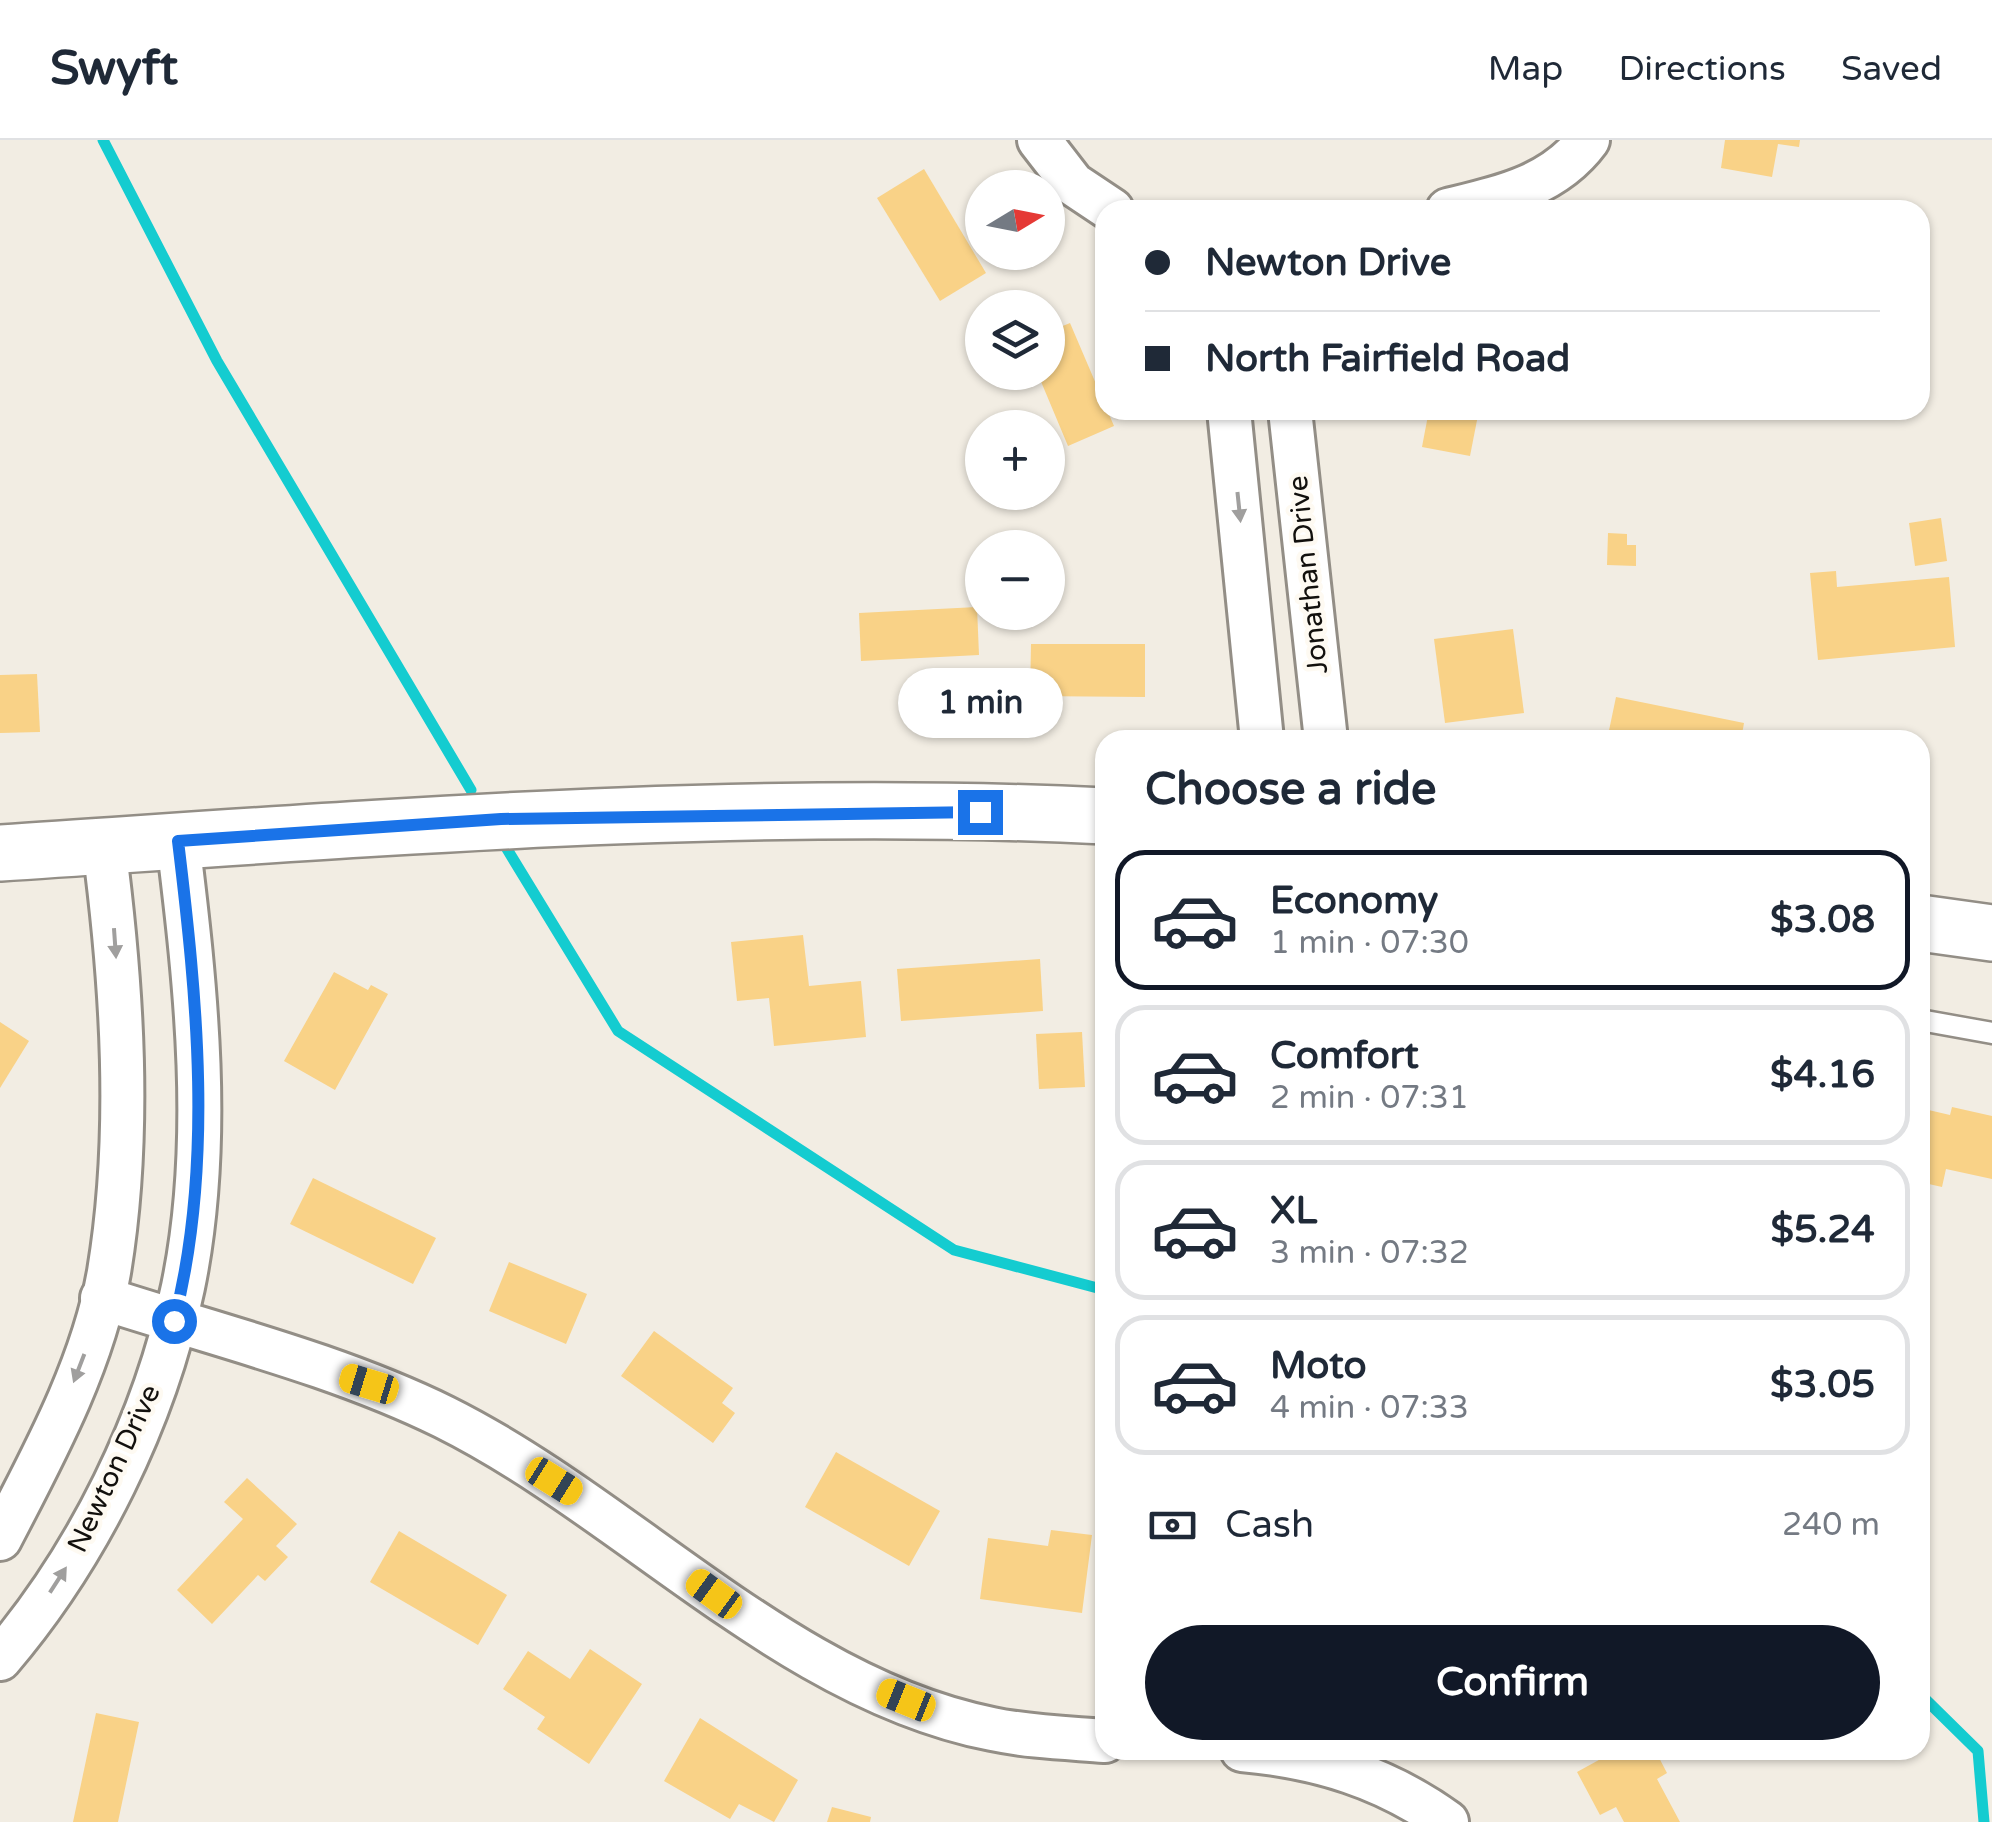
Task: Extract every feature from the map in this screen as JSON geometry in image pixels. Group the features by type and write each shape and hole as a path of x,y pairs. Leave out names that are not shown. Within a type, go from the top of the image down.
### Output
{"main road":[{"path":"0,853 519,818 863,812 1095,816"},
{"path":"1930,924 1992,933"}],"street":[{"path":"1038,140 1073,184 1097,200"},
{"path":"1482,200 1532,185 1556,172 1588,140"},
{"path":"1230,420 1261,730"},
{"name":"Jonathan Drive","path":"1291,420 1325,730"},
{"name":"Newton Drive","path":"0,1658 46,1599 102,1506 132,1440 174,1321 192,1218 198,1067 191,941 178,841"},
{"path":"0,1539 62,1412 102,1298 119,1163 120,1026 104,846"},
{"path":"102,1298 369,1384 445,1418 574,1494 749,1618 879,1690 990,1729 1095,1740"},
{"path":"1299,1760 1351,1769 1385,1783 1447,1822"}],"lane":[{"path":"1930,1022 1992,1032"}],"building":[{"path":"1725,140 1800,140 1799,147 1778,144 1772,177 1721,168"},
{"path":"924,169 965,238 965,270 986,273 940,301 877,198"},
{"path":"1070,323 1095,382 1095,420 1111,420 1114,426 1068,446 1065,410 1053,410 1045,390 1065,390 1065,325"},
{"path":"1427,420 1477,420 1470,456 1422,447"},
{"path":"1941,518 1947,561 1915,566 1909,523"},
{"path":"1608,533 1627,534 1627,545 1636,545 1636,566 1607,565"},
{"path":"1836,571 1837,587 1949,577 1955,647 1818,660 1810,573"},
{"path":"965,608 965,630 978,630 979,655 861,661 859,613"},
{"path":"1513,629 1524,713 1445,723 1434,639"},
{"path":"1031,644 1145,644 1145,697 1030,696"},
{"path":"37,674 40,732 0,733 0,675"},
{"path":"1616,697 1744,723 1743,730 1609,730"},
{"path":"803,935 809,986 861,981 866,1037 774,1046 769,998 737,1001 731,942"},
{"path":"1040,959 1043,1011 901,1021 897,969"},
{"path":"334,972 368,990 371,985 388,994 335,1090 284,1061"},
{"path":"0,1022 29,1041 0,1088"},
{"path":"1082,1032 1085,1087 1039,1089 1036,1034"},
{"path":"1952,1107 1992,1116 1992,1179 1946,1169 1942,1187 1930,1184 1930,1110 1950,1115"},
{"path":"313,1178 436,1238 413,1284 290,1224"},
{"path":"509,1262 587,1294 566,1344 489,1311"},
{"path":"654,1331 733,1388 722,1403 735,1413 713,1443 621,1376"},
{"path":"836,1452 940,1511 909,1566 805,1507"},
{"path":"247,1478 297,1524 276,1546 288,1557 265,1581 258,1575 212,1624 177,1590 243,1519 224,1502"},
{"path":"1051,1530 1092,1535 1082,1613 980,1599 988,1538 1048,1546"},
{"path":"399,1531 507,1595 478,1645 370,1582"},
{"path":"590,1649 642,1684 589,1764 537,1729 545,1717 503,1689 528,1651 570,1679"},
{"path":"96,1713 139,1722 118,1822 73,1822"},
{"path":"700,1718 798,1780 774,1822 739,1804 730,1819 664,1781"},
{"path":"1599,1760 1660,1760 1667,1773 1657,1779 1680,1822 1624,1822 1616,1807 1600,1815 1577,1772"},
{"path":"832,1807 871,1817 870,1822 827,1822"}],"waterway":[{"path":"103,140 217,361 471,790"},
{"path":"507,849 618,1031 954,1250 1095,1287"},
{"path":"1930,1704 1978,1751 1984,1822"}],"route":[{"path":"174,1321 192,1218 198,1067 191,941 178,841 501,819 980,812"}]}
